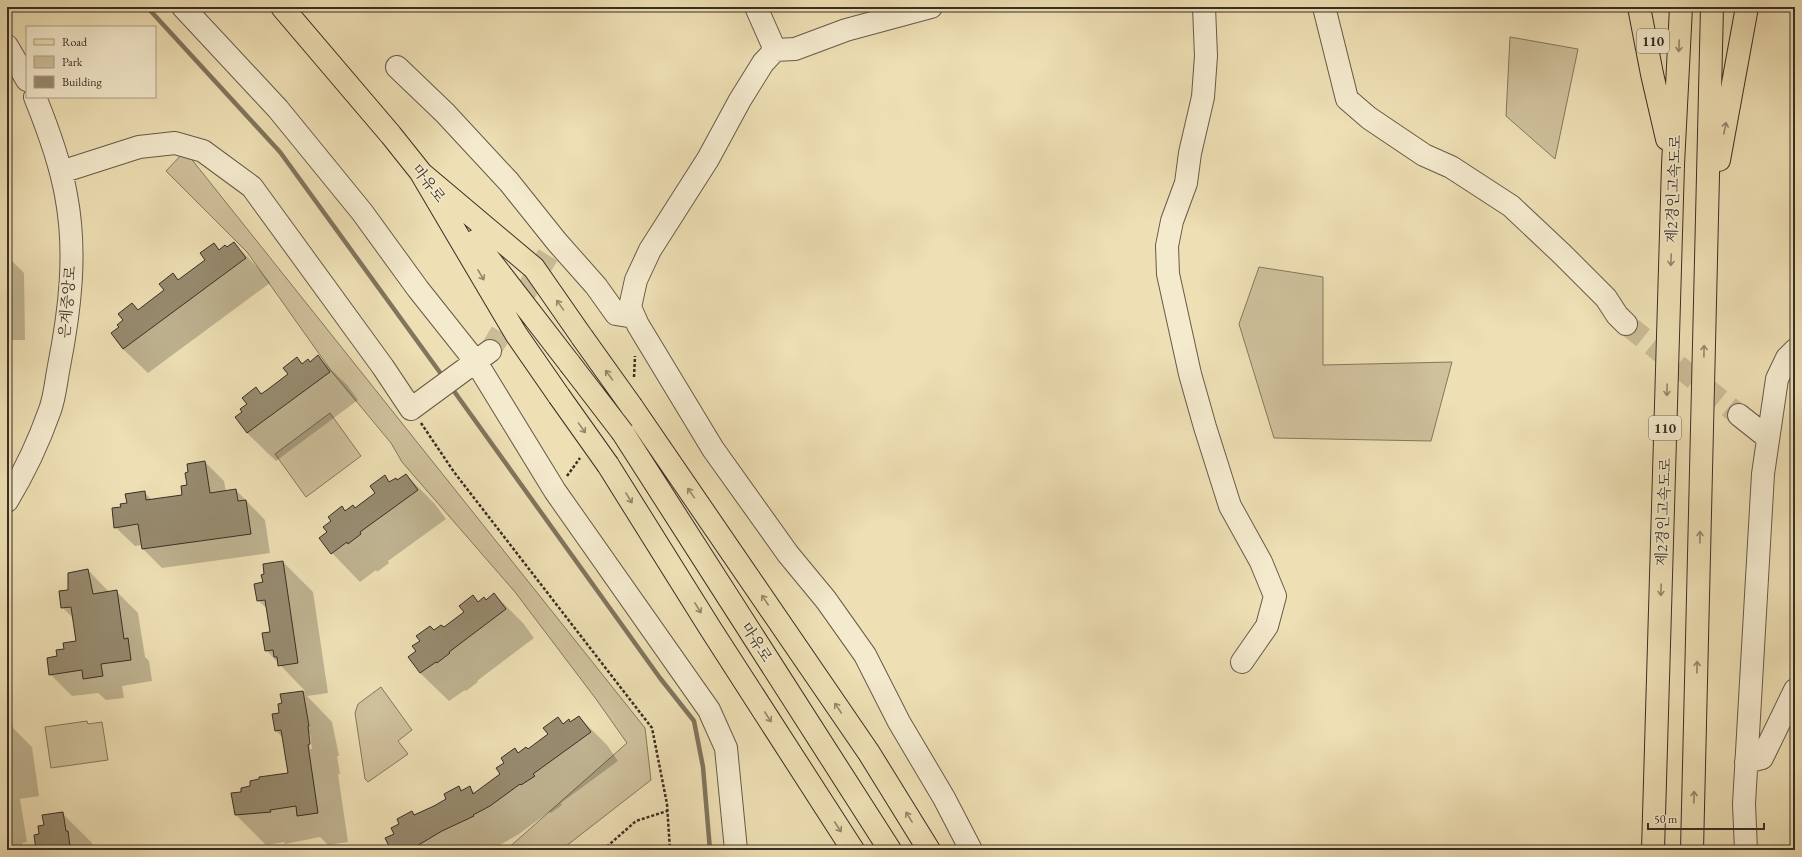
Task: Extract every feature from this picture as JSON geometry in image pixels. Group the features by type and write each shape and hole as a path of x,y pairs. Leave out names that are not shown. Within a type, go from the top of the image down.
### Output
{"main road":[{"name":"마유로","path":"282,7 392,135 623,433 890,850"},
{"path":"1639,7 1652,74 1673,166"},
{"name":"110","path":"1652,74 1654,7"},
{"name":"제2경인고속도로","path":"1653,850 1673,166 1680,7"},
{"name":"110","path":"1692,850 1712,7"},
{"path":"1707,222 1747,7"},
{"path":"421,173 534,268 632,407 869,753 929,850"},
{"path":"421,173 516,334 608,464 710,628 853,850"}],"street":[{"path":"183,7 278,108 362,212 418,289 479,359 555,491 709,710 726,748 736,850"},
{"path":"756,7 775,50"},
{"path":"931,7 846,30 795,49 775,50 763,63 740,100 704,165 650,250 636,280 630,307 638,326 713,449 788,554 826,600 865,655 899,722 944,798 971,850"},
{"path":"1204,7 1206,56 1203,97 1190,153 1186,183 1172,221 1167,246 1168,274 1190,374 1230,506 1261,562 1275,596 1267,626 1242,662"},
{"path":"1324,7 1347,99 1369,118 1424,155 1451,167 1511,206 1606,298 1617,315 1626,324"},
{"path":"7,46 26,78"},
{"path":"398,66 445,113 509,182 552,248 596,286 616,314 634,317"},
{"name":"은계중앙로","path":"7,501 50,410 65,336 71,287 70,226 61,172 48,128 35,98"},
{"path":"61,172 139,147 175,143 203,151 252,187 383,367 417,405 479,359"},
{"path":"1746,850 1744,804 1763,474 1777,378 1787,358 1795,350"},
{"path":"1739,415 1768,438"},
{"path":"1746,762 1762,758 1795,690"}],"path":[{"path":"417,405 454,472 652,728 667,811 670,850"},
{"path":"603,850 636,821 667,811"}],"green space":[{"path":"1510,37 1578,49 1555,159 1506,116"},
{"path":"185,151 645,728 651,780 561,850 506,850 627,743 596,699 515,592 402,462 391,443 332,372 247,252 166,171"},
{"path":"1259,267 1323,277 1323,365 1452,362 1431,441 1274,438 1239,324"},
{"path":"330,413 361,456 306,497 275,454"},
{"path":"381,687 412,730 398,741 408,754 368,782 365,779 355,713 358,704"},
{"path":"87,721 88,724 102,722 108,760 51,768 45,727"}],"building":[{"path":"234,242 246,258 123,349 111,333 119,327 117,325 123,320 118,314 132,303 138,310 164,290 159,284 173,273 178,280 205,260 200,253 214,243 219,250 225,245 227,247"},
{"path":"318,355 330,372 247,433 235,417 242,412 240,409 247,404 242,398 256,387 261,394 267,390 288,374 283,368 297,357 302,364 308,359 310,362"},
{"path":"205,461 210,493 236,489 238,501 246,500 251,534 142,549 138,524 114,528 112,508 121,507 120,504 127,503 125,494 145,491 146,500 182,495 181,486 187,485 185,473 188,472 187,464"},
{"path":"406,474 418,490 360,532 361,534 348,544 347,542 331,554 319,538 327,532 323,527 331,521 328,517 342,506 345,511 353,505 355,508 375,493 370,486 385,475 389,482 396,478 397,480"},
{"path":"283,561 298,663 278,666 277,657 274,657 273,650 265,651 262,633 270,632 265,600 257,601 254,584 263,582 261,575 264,574 263,564"},
{"path":"88,569 93,594 117,590 124,639 128,638 131,660 101,664 103,676 83,679 82,670 49,675 47,658 57,656 56,650 64,649 63,643 76,641 71,607 61,608 59,591 68,590 68,573"},
{"path":"494,593 506,609 449,652 450,653 437,663 436,662 420,673 408,657 416,651 412,646 420,641 416,636 430,626 434,630 441,625 444,627 464,612 459,606 473,595 478,602 484,597 486,600"},
{"path":"303,691 309,726 310,744 308,745 318,813 297,816 296,806 270,810 271,812 235,815 231,793 241,792 241,788 250,786 250,781 259,779 259,777 288,773 281,730 275,731 272,714 279,713 278,704 282,703 280,694"},
{"path":"579,716 591,732 533,774 535,776 521,785 520,784 490,806 473,815 474,816 442,831 410,850 391,850 385,838 394,834 391,828 399,824 397,819 412,811 414,815 434,806 446,799 444,794 459,786 461,791 470,786 473,794 500,774 496,768 504,763 501,758 515,748 518,753 526,747 528,749 548,734 543,728 558,717 563,724 569,719 570,722"},
{"path":"63,812 66,831 68,831 70,847 68,850 36,850 34,835 39,834 38,826 44,825 42,815"}],"waterway":[{"path":"147,7 280,152 444,378"},
{"path":"451,387 660,678 694,721 703,767 710,850"}],"tunnel":[{"path":"490,351 548,255"},
{"path":"1626,324 1739,415"}]}
